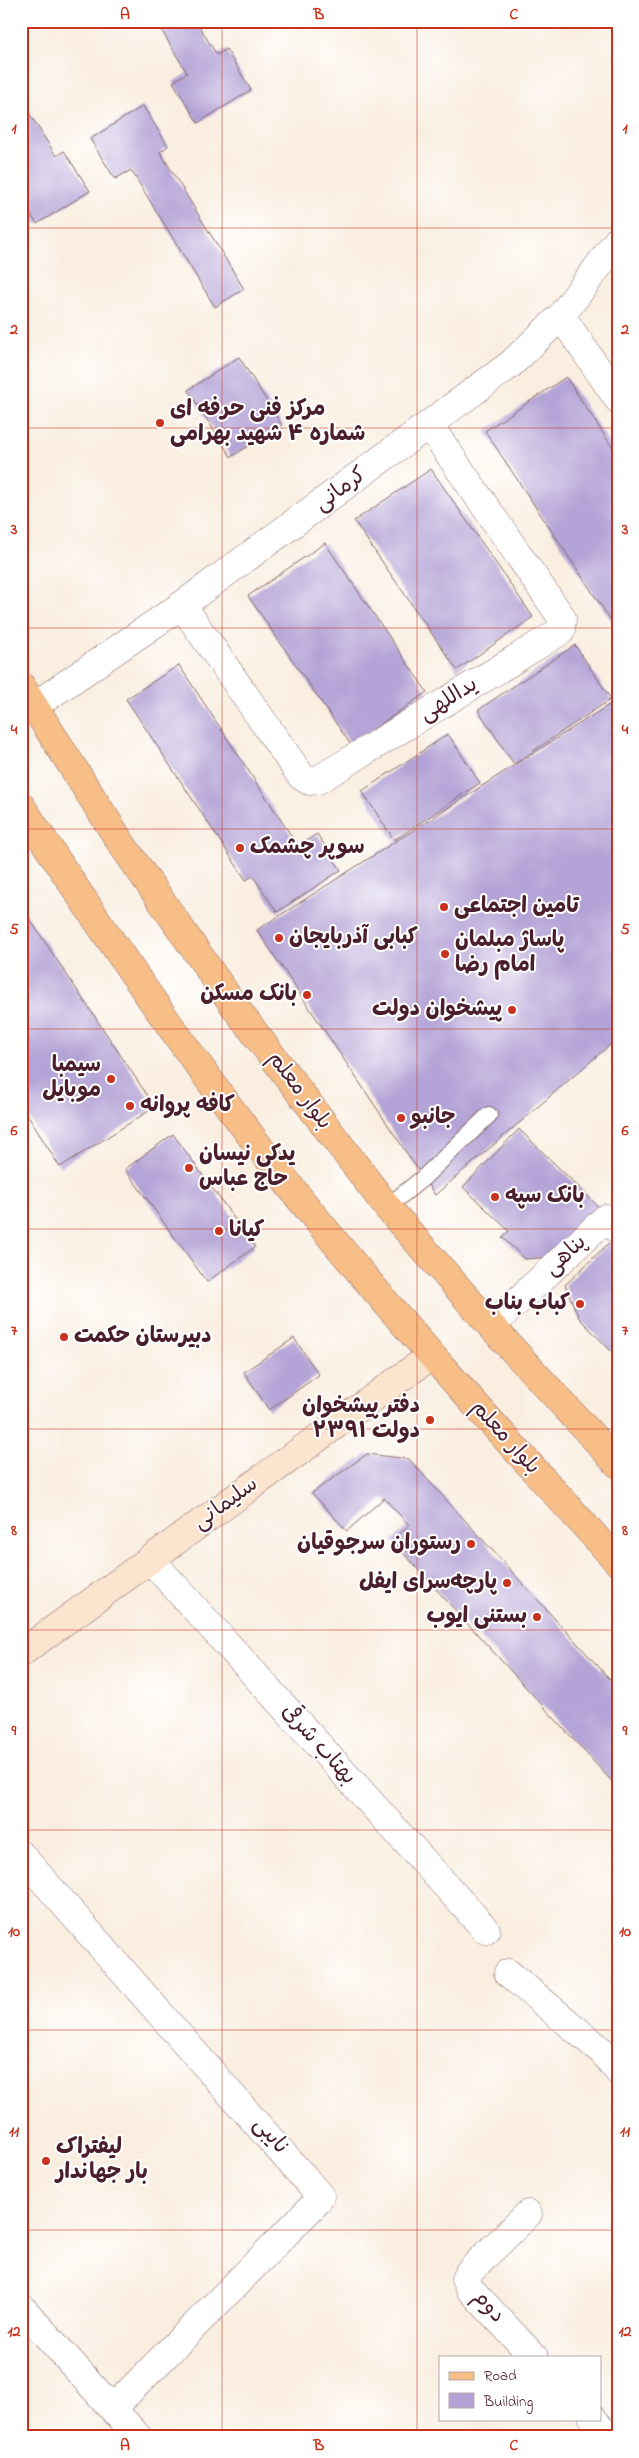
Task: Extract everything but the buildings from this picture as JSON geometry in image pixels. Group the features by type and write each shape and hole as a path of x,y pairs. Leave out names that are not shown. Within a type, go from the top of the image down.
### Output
{"main road":[{"name":"بلوار معلم","path":"28,696 121,843 235,1007 387,1207 618,1464"},
{"name":"بلوار معلم","path":"21,806 87,906 208,1077 324,1230 431,1356 618,1562"},
{"name":"سلیمانی","path":"24,1646 150,1559 431,1356"}],"street":[{"name":"کرمانی","path":"28,696 182,605 511,364 562,316 618,240"},
{"path":"562,316 618,399"},
{"name":"یداللهی","path":"182,605 301,776 309,781 318,780 561,631 562,618 429,425"},
{"name":"پناهی","path":"492,1326 606,1218 618,1230"},
{"name":"بهتاب شرقی","path":"150,1559 486,1930"},
{"name":"نایبی","path":"21,1855 320,2196 318,2202 113,2408"},
{"path":"508,1973 613,2053"},
{"name":"دوم","path":"528,2214 469,2272 465,2279 470,2289 533,2356"},
{"path":"21,2307 138,2437"},
{"path":"594,2420 609,2437"}],"lane":[{"path":"387,1207 423,1178 489,1114"}],"place":[{"name":"مرکز فنی حرفه ای شماره ۴ شهید بهرامی","path":"160,423"},
{"name":"سوپر چشمک","path":"240,848"},
{"name":"تامین اجتماعی","path":"444,907"},
{"name":"کبابی آذربایجان","path":"279,938"},
{"name":"پاساژ مبلمان امام رضا","path":"445,954"},
{"name":"بانک مسکن","path":"307,995"},
{"name":"پیشخوان دولت","path":"512,1010"},
{"name":"سیمبا موبایل","path":"111,1079"},
{"name":"کافه پروانه","path":"130,1106"},
{"name":"جانبو","path":"401,1118"},
{"name":"یدکی نیسان حاج عباس","path":"189,1168"},
{"name":"بانک سپه","path":"495,1197"},
{"name":"کیانا","path":"219,1231"},
{"name":"کباب بناب","path":"580,1304"},
{"name":"دبیرستان حکمت","path":"64,1337"},
{"name":"دفتر پیشخوان دولت ۲۳۹۱","path":"430,1420"},
{"name":"رستوران سرجوقیان","path":"471,1544"},
{"name":"پارچه‌سرای ایفل","path":"507,1583"},
{"name":"بستنی ایوب","path":"537,1617"},
{"name":"لیفتراک بار جهاندار","path":"46,2161"}]}
